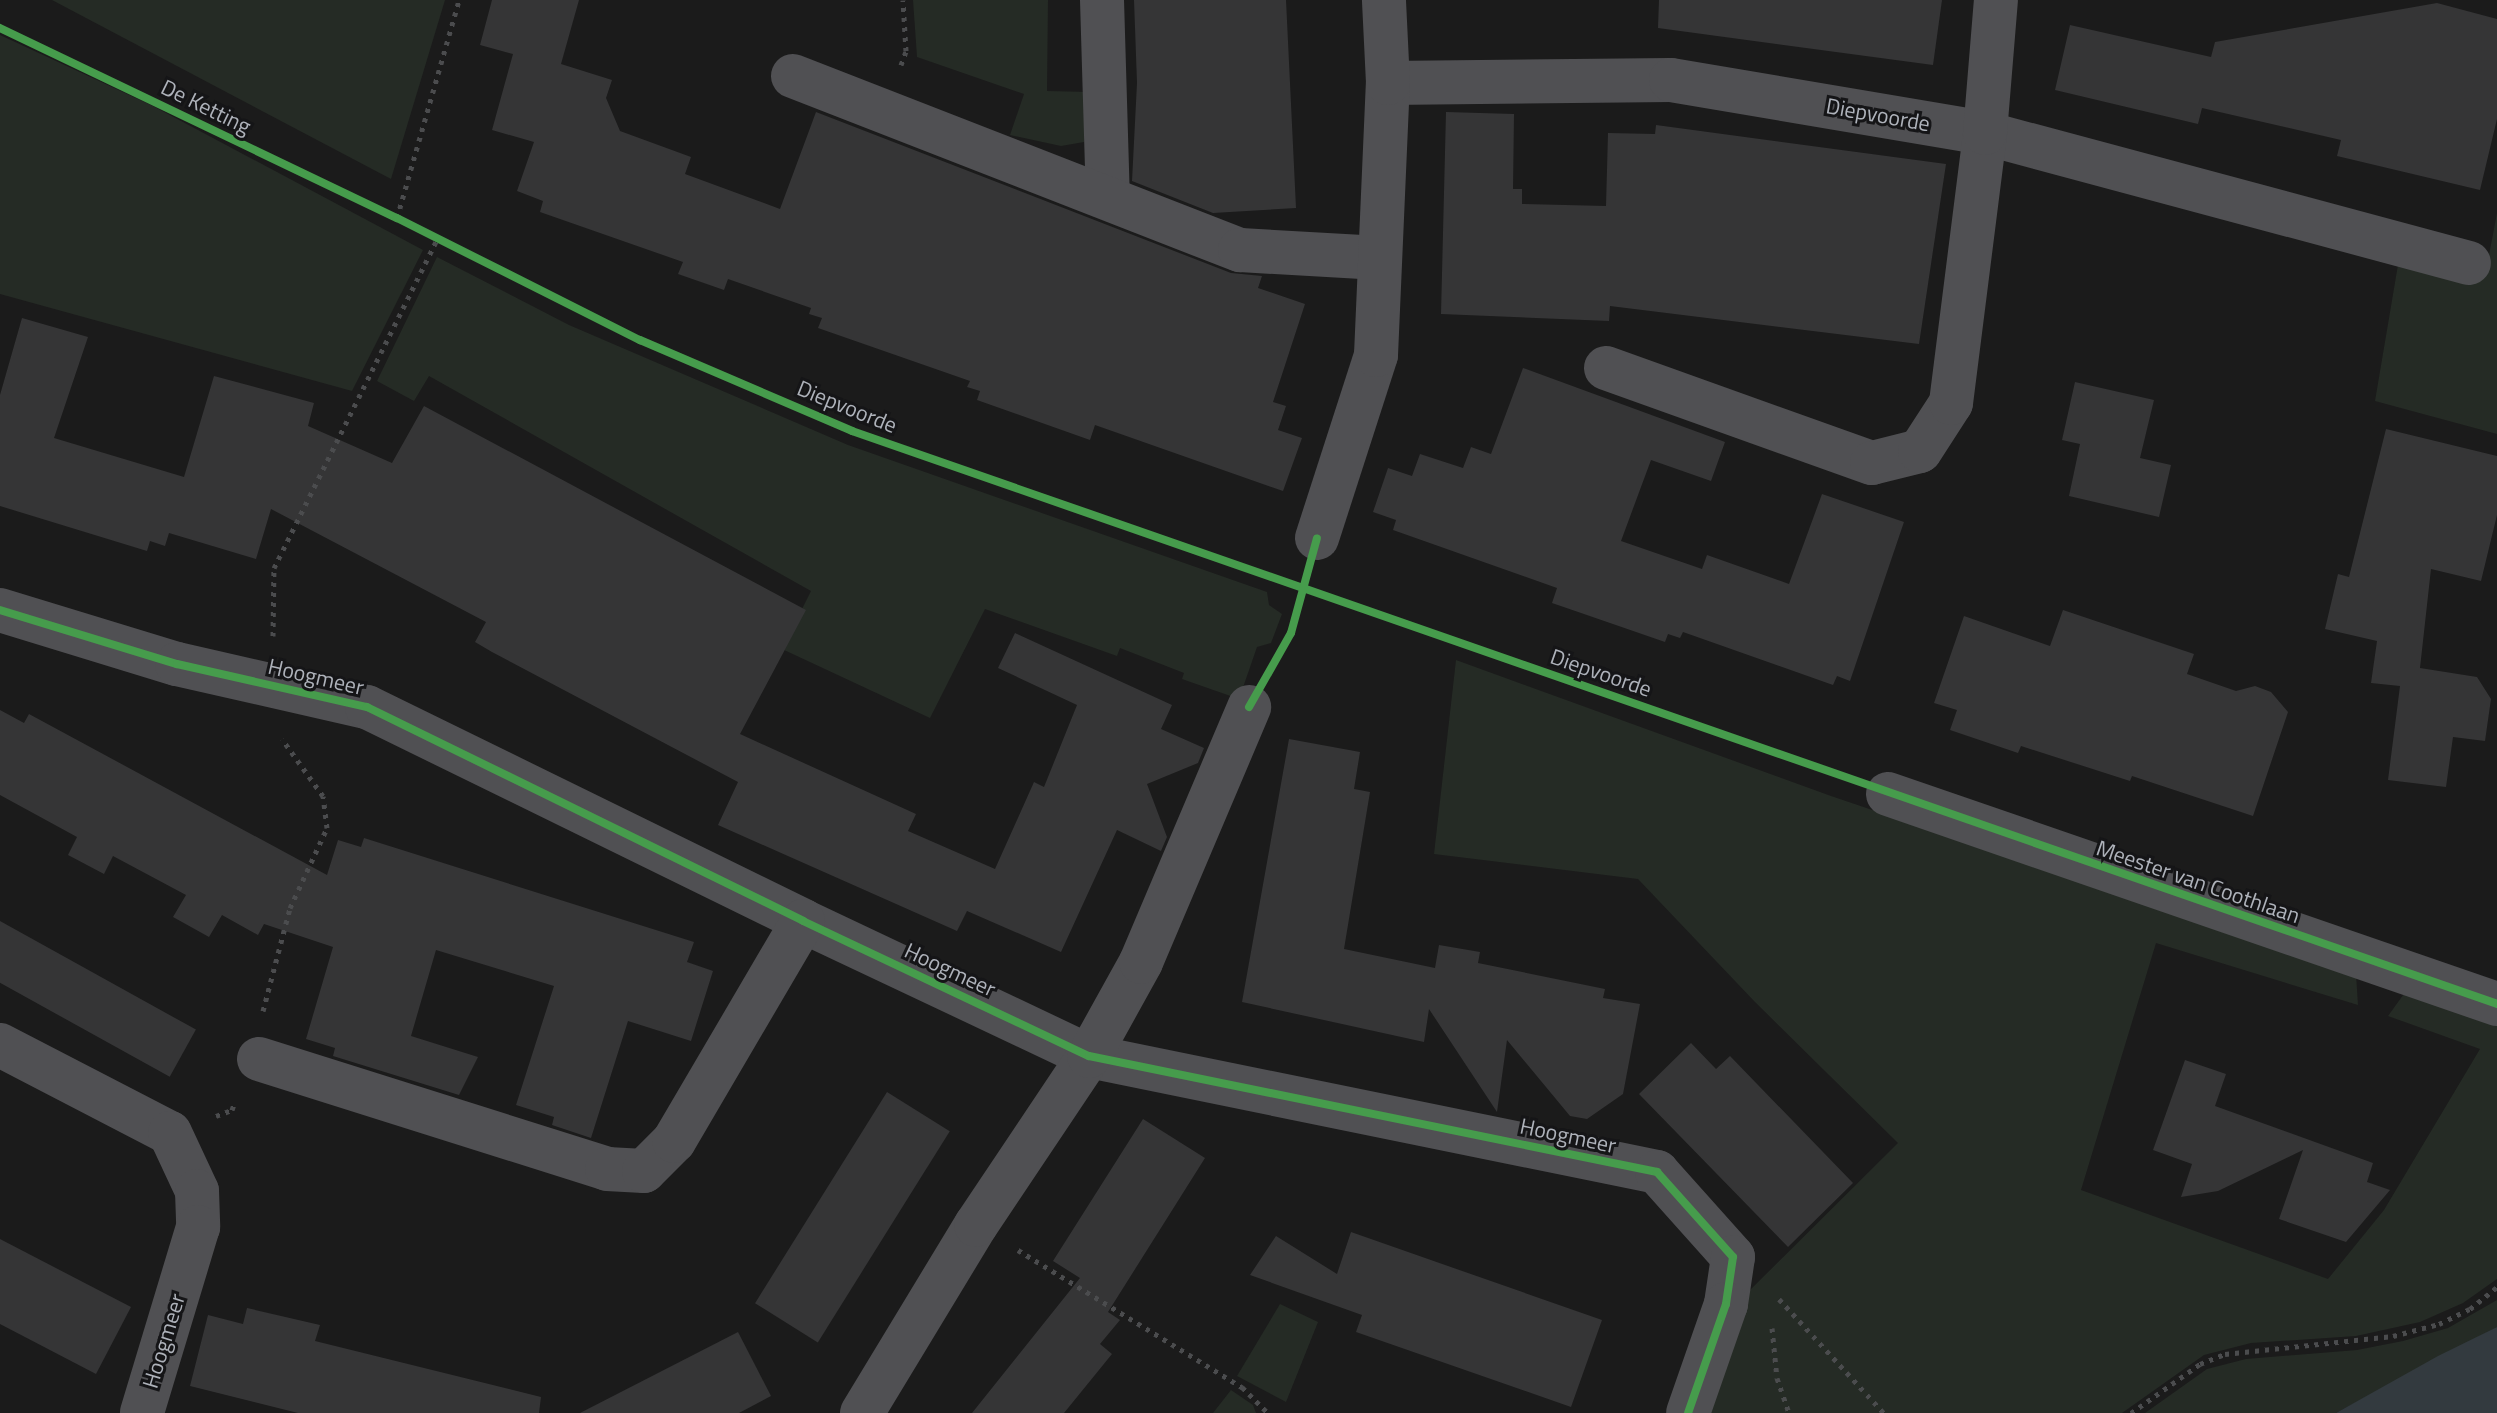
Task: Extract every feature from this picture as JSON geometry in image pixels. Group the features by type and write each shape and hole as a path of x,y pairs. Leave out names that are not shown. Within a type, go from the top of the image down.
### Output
{"street":[{"path":"1102,0 1108,198"},
{"path":"1317,538 1376,355 1388,83 1384,0"},
{"path":"1606,368 1872,463 1920,451 1951,403 1985,133 1996,0"},
{"path":"793,76 1240,250 1380,258"},
{"name":"Diepvoorde","path":"1388,83 1671,80 1985,133 2469,263"},
{"name":"Hoogmeer","path":"0,610 177,664 367,707 803,921 1089,1056 1657,1172 1733,1257 1726,1304 1688,1413"},
{"path":"862,1413 976,1225 1089,1056 1141,962 1249,707"},
{"name":"Meester van Coothlaan","path":"1888,794 2497,1004"},
{"path":"259,1043 607,1169 644,1171 674,1141 803,921"},
{"path":"0,1045 170,1133"},
{"name":"Hoogmeer","path":"142,1413 198,1227 197,1191 170,1133"}],"path":[{"path":"397,218 459,0"},
{"path":"885,111 906,51 903,0"},
{"path":"383,211 411,225"},
{"path":"424,231 451,245"},
{"path":"259,1043 290,908 327,828 323,796 273,727 274,568 438,238"},
{"path":"170,1133 232,1110 237,1096"},
{"path":"976,1225 1242,1387 1268,1413"},
{"path":"2131,1413 2200,1364 2225,1354 2347,1342 2424,1328 2470,1309 2497,1287"},
{"path":"1771,1311 1776,1296 1884,1413"},
{"path":"1772,1321 1777,1378 1789,1413"}],"shaded area":[{"path":"52,0 445,0 391,179"},
{"path":"913,0 1048,0 1047,91 1089,92 1084,142 1061,146 1010,135 1024,94 917,57"},
{"path":"0,35 153,106 423,250 352,391 0,294"},
{"path":"2497,213 2497,434 2375,401 2400,253 2486,271"},
{"path":"437,257 569,325 848,445 1267,592 1269,605 1282,614 1271,643 1257,647 1239,699 1182,679 1184,673 1120,648 1117,656 985,609 930,718 782,649 811,591 429,376 414,401 377,381"},
{"path":"1456,660 1831,796 2356,974 2358,1005 2156,943 2081,1190 2328,1279 2384,1210 2480,1049 2388,1016 2406,991 2497,1022 2497,1279 2463,1303 2420,1322 2356,1336 2251,1343 2204,1355 2122,1413 1707,1413 1750,1290 1898,1143 1755,1002 1638,879 1434,854"},
{"path":"2497,1300 2497,1327 2336,1413 2145,1413 2207,1369 2246,1359 2357,1350 2403,1341 2448,1328"},
{"path":"1280,1304 1318,1322 1286,1402 1237,1376"},
{"path":"2497,1327 2497,1413 2336,1413 2438,1356"},
{"path":"1231,1390 1253,1405 1256,1413 1213,1413"}],"building":[{"path":"492,0 579,0 561,64 612,80 606,98 620,131 691,157 685,174 780,209 816,112 1231,273 1262,276 1258,288 1305,304 1273,402 1286,406 1278,430 1302,438 1283,491 1095,425 1090,440 977,400 980,391 967,387 970,381 818,328 822,318 809,314 811,308 728,279 724,290 678,274 683,262 540,212 543,201 517,191 534,142 492,130 513,54 480,45"},
{"path":"1134,0 1286,0 1296,208 1213,213 1132,181 1137,83"},
{"path":"1659,0 1942,0 1933,65 1658,28"},
{"path":"2437,3 2497,19 2497,119 2480,190 2337,156 2341,140 2202,108 2198,124 2055,90 2070,25 2211,57 2215,42"},
{"path":"1446,112 1514,114 1513,189 1522,189 1522,204 1606,206 1608,133 1655,134 1656,125 1946,164 1919,344 1610,306 1609,321 1441,314"},
{"path":"22,318 88,337 54,438 184,477 214,376 314,403 308,426 392,463 424,406 806,610 740,734 916,814 908,831 995,869 1034,782 1044,787 1077,705 998,668 1015,633 1172,705 1161,729 1204,748 1198,763 1147,784 1167,837 1161,851 1117,830 1061,952 967,911 957,931 718,825 738,782 492,652 475,642 486,622 271,509 256,559 169,533 165,546 150,541 147,551 0,506 0,395"},
{"path":"1523,368 1725,442 1711,481 1651,460 1621,541 1702,569 1707,555 1789,584 1822,494 1904,522 1850,681 1837,676 1833,685 1683,632 1680,638 1668,634 1665,642 1552,603 1557,588 1393,530 1396,520 1373,512 1388,468 1412,476 1420,454 1463,468 1471,447 1491,454"},
{"path":"2075,382 2154,400 2140,458 2171,465 2159,517 2069,496 2080,444 2062,440"},
{"path":"2386,429 2497,456 2497,515 2481,581 2431,569 2420,668 2477,677 2491,699 2485,741 2453,737 2446,787 2388,780 2400,686 2371,683 2377,641 2325,629 2338,574 2349,577"},
{"path":"2063,610 2194,654 2187,674 2236,691 2255,686 2271,692 2288,712 2253,816 2132,776 2130,781 2021,746 2018,753 1950,730 1957,710 1934,703 1964,616 2050,646"},
{"path":"0,710 24,723 29,714 327,875 338,840 361,847 364,838 694,942 687,962 713,971 691,1041 628,1021 591,1138 552,1125 554,1117 516,1105 554,986 436,950 411,1036 478,1057 459,1095 333,1056 335,1048 306,1039 333,947 264,924 258,935 222,915 209,937 173,917 186,895 113,856 104,874 68,855 77,837 0,795"},
{"path":"1289,739 1360,752 1354,789 1370,792 1344,949 1435,968 1439,945 1480,952 1478,963 1605,989 1603,998 1640,1004 1623,1094 1587,1119 1570,1116 1507,1040 1497,1112 1429,1009 1424,1042 1242,1002"},
{"path":"0,921 196,1030 170,1077 0,983"},
{"path":"1691,1043 1716,1069 1730,1056 1853,1183 1788,1247 1639,1094"},
{"path":"2185,1060 2226,1074 2215,1106 2373,1163 2367,1182 2390,1190 2346,1242 2279,1219 2303,1150 2218,1191 2181,1197 2192,1164 2153,1150"},
{"path":"887,1092 950,1131 818,1342 755,1303"},
{"path":"1143,1119 1205,1158 1108,1312 1120,1320 1100,1344 1112,1354 1064,1413 972,1413 1080,1278 1053,1261"},
{"path":"1351,1232 1602,1320 1571,1407 1356,1332 1362,1315 1250,1275 1276,1236 1337,1274"},
{"path":"0,1239 131,1307 96,1374 0,1324"},
{"path":"247,1308 320,1325 315,1341 541,1397 539,1413 298,1413 190,1386 208,1315 243,1324"},
{"path":"738,1332 771,1396 739,1413 580,1413"}],"cycle path":[{"name":"De Ketting","path":"0,28 397,218 640,340 852,431 2497,1004"},
{"path":"1249,707 1291,633 1317,538"},
{"path":"0,610 177,664 367,707 803,921 1089,1056 1657,1172 1733,1257 1726,1304 1688,1413"}]}
